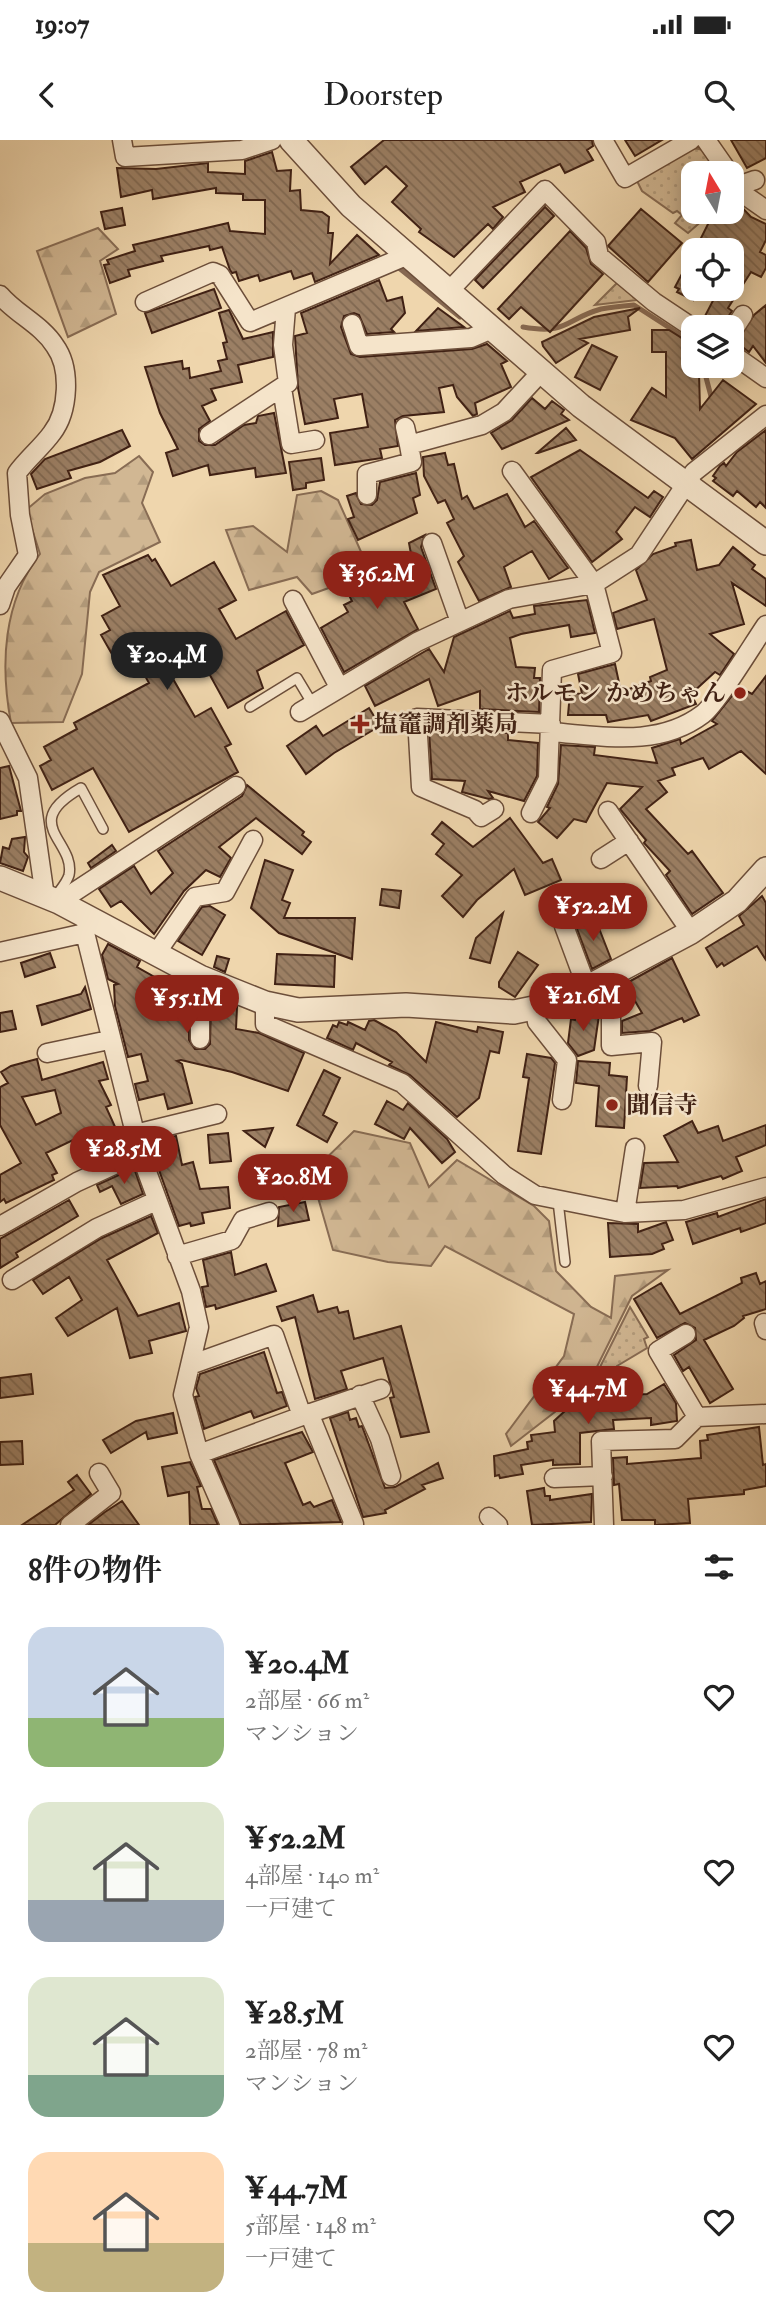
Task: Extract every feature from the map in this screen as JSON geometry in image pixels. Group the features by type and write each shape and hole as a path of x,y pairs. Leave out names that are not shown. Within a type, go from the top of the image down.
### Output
{"street":[{"path":"122,140 125,157 242,150 272,140"},
{"path":"291,140 351,206 580,406 766,543"},
{"path":"603,140 625,178 691,140"},
{"path":"706,140 723,161"},
{"path":"449,291 545,190 596,242 599,256 654,302 681,320"},
{"path":"744,192 766,210"},
{"path":"145,302 213,272 220,275 250,322 406,256"},
{"path":"0,605 6,587 28,555 20,515 16,473 53,432 64,402 65,370 55,345 13,311 1,297"},
{"path":"209,435 288,383 283,345 286,308"},
{"path":"352,324 359,346 471,338 492,329"},
{"path":"744,362 766,378"},
{"path":"367,495 367,474 412,462 407,436 482,425 504,412 541,371"},
{"path":"282,388 291,443 315,439"},
{"path":"306,707 417,642 460,622 527,594 594,584 639,555 694,472 766,415"},
{"path":"512,471 594,584 612,653 552,670 548,779 531,813"},
{"path":"432,543 460,622"},
{"path":"293,600 339,687"},
{"path":"482,816 475,810 421,787 417,718 551,728 636,739 673,729 704,713 766,625"},
{"path":"0,721 28,778 52,900"},
{"path":"52,900 236,786"},
{"path":"608,811 691,932"},
{"path":"155,955 195,897 225,892 253,840"},
{"path":"601,859 629,841"},
{"path":"0,878 52,900 86,927 265,1003 298,1010 406,1005 514,1013 558,1003 691,932 737,901 766,869"},
{"path":"564,926 587,988"},
{"path":"0,952 86,927"},
{"path":"86,927 109,1040 140,1153 191,1291 199,1327 183,1395 200,1454 230,1525"},
{"path":"611,976 611,1046 652,1042 648,1086"},
{"path":"200,977 200,1039"},
{"path":"265,1003 265,1024 402,1083 504,1175 535,1195 558,1202 625,1213 684,1210 766,1187"},
{"path":"535,1010 537,1022 567,1060 562,1100"},
{"path":"47,1053 109,1040"},
{"path":"135,1134 217,1114"},
{"path":"625,1213 635,1149"},
{"path":"0,1226 77,1182 140,1153"},
{"path":"12,1280 97,1228 156,1201"},
{"path":"177,1256 232,1240 243,1220 269,1212"},
{"path":"686,1334 658,1351 697,1417"},
{"path":"190,1365 274,1335 354,1524 352,1525"},
{"path":"200,1454 381,1389"},
{"path":"360,1395 380,1439 391,1476"},
{"path":"604,1525 601,1441 675,1439 697,1417 766,1414"},
{"path":"69,1525 111,1493 99,1473"},
{"path":"554,1478 603,1476"}],"lane":[{"path":"250,707 297,678 306,707"},
{"path":"52,900 69,876 68,862 54,835 53,809 60,800 80,788 103,829"},
{"path":"558,1202 565,1262"}],"green space":[{"path":"693,148 704,150 711,161 681,161 681,214 677,211 673,213 642,191 637,181"},
{"path":"681,216 681,224 698,224 688,233 675,223"},
{"path":"98,228 118,249 100,261 116,314 68,337 37,251"},
{"path":"618,282 637,300 595,305"},
{"path":"139,456 153,472 142,503 160,542 99,572 90,592 82,674 63,722 11,723 6,679 8,635 18,592 40,554 26,510 45,494 85,478 115,473"},
{"path":"321,491 338,500 362,554 335,573 337,585 312,594 297,577 249,590 226,530 253,526 287,552 297,495"},
{"path":"354,1131 410,1143 429,1187 457,1160 534,1206 549,1221 556,1271 591,1307 611,1318 615,1276 668,1270 632,1296 587,1387 511,1446 506,1434 564,1356 574,1314 445,1246 431,1266 388,1262 333,1250 311,1173"},
{"path":"630,1307 648,1337 644,1339 647,1348 617,1366 617,1379 594,1379"}],"building":[{"path":"384,140 592,140 593,146 587,150 593,160 565,173 560,164 520,182 525,192 493,207 503,217 493,229 488,224 454,257 419,232 421,229 392,202 407,186 386,166 365,184 351,167"},
{"path":"625,140 662,140 635,156"},
{"path":"731,140 766,140 766,158 747,168"},
{"path":"272,152 277,171 291,170 290,191 300,190 301,210 322,212 329,217 328,233 333,233 330,264 357,235 379,255 315,282 312,273 294,279 291,271 260,281 258,275 239,281 236,272 232,273 230,270 222,247 210,250 209,246 161,256 163,261 128,270 130,276 110,283 104,265 109,264 107,260 135,251 133,245 228,223 230,231 265,234 265,200 243,200 243,194 216,193 216,188 153,199 152,190 121,197 117,168 156,169 208,163 208,172 245,174 245,161"},
{"path":"545,207 554,216 483,288 475,280"},
{"path":"122,208 125,225 105,229 101,212"},
{"path":"641,209 681,242 648,282 608,246"},
{"path":"744,210 751,217 766,224 766,240 760,252 766,255 766,268 761,277 751,272 744,283 744,238 701,238 708,224 744,224"},
{"path":"570,231 586,248 591,264 603,274 550,332 521,307 509,319 498,309"},
{"path":"681,276 681,294 675,287"},
{"path":"379,280 387,301 402,297 405,313 391,329 394,332 367,334 359,315 354,313 344,316 341,327 351,354 360,357 472,349 487,344 507,361 501,364 511,387 475,403 477,414 473,416 457,397 453,385 439,388 444,412 403,416 395,420 398,446 380,449 382,458 335,465 330,433 368,427 362,394 334,399 338,418 305,424 298,388 295,336 307,333 301,313"},
{"path":"214,289 221,308 152,333 145,313"},
{"path":"713,301 732,301 728,308 732,311 729,315 706,315"},
{"path":"766,305 766,363 753,346 749,352 744,348 744,330 754,315"},
{"path":"438,308 464,327 416,331"},
{"path":"640,308 628,317 630,330 580,339 588,343 556,363 543,346 542,342 594,317"},
{"path":"229,310 243,339 273,332 273,357 238,365 242,382 211,389 216,400 202,406 210,421 199,429 199,441 205,445 215,445 244,425 256,423 258,416 274,413 286,473 256,477 255,468 210,475 208,465 173,476 166,453 178,449 160,413 145,367 182,361 183,369 189,368 190,378 221,371 218,361 227,359 223,343 227,342 219,313"},
{"path":"652,330 669,330 681,338 681,378 699,378 700,409 723,380 756,404 692,459 675,438 631,420 652,388 666,397 666,352 652,352"},
{"path":"592,345 617,357 600,390 575,377"},
{"path":"532,398 545,409 552,401 564,410 561,414 569,420 502,449 491,433 512,420"},
{"path":"566,428 576,440 537,453"},
{"path":"122,430 130,446 100,462 68,471 71,478 37,489 31,474 45,459"},
{"path":"766,430 766,508 760,502 756,507 737,491 733,496 713,481 716,478 713,476 720,466 724,463 726,466 737,452"},
{"path":"580,450 648,498 654,491 663,497 650,517 635,507 616,532 622,539 592,562 531,477"},
{"path":"445,453 448,465 454,464 462,499 467,496 474,509 507,494 525,527 534,521 568,568 549,579 532,551 504,567 511,587 479,601 458,562 464,556 447,523 454,519 445,500 438,503 424,476 423,457"},
{"path":"321,458 324,480 306,483 306,488 293,490 289,462"},
{"path":"416,473 420,495 413,498 417,513 358,540 348,519 354,517 347,496 356,493 361,504 372,505 377,500 380,482"},
{"path":"425,535 421,547 436,589 404,602 418,629 344,672 321,628 348,612 344,605 352,601 340,578 366,565 368,570 372,567 382,586 410,571 408,566 413,565 409,543"},
{"path":"691,540 697,570 719,565 733,547 755,565 752,569 766,579 766,606 732,583 744,624 710,634 734,654 720,675 715,672 691,694 696,704 651,721 648,715 608,722 606,715 568,715 570,693 582,694 578,674 615,664 621,692 651,681 650,677 667,670 654,619 617,629 613,613 647,600 636,570 653,554 676,546 675,543"},
{"path":"148,555 152,561 155,559 171,586 214,562 236,600 219,609 236,639 286,611 304,645 257,671 263,688 228,708 195,648 165,665 195,717 211,708 231,744 225,747 238,772 129,832 93,768 52,790 40,766 51,760 44,747 77,729 74,723 149,683 129,647 113,656 101,635 110,630 102,616 120,606 103,575"},
{"path":"587,600 595,633 571,637 569,625 510,638 516,667 535,668 534,678 540,678 539,712 480,709 480,691 438,706 429,679 375,706 365,686 429,649 444,672 454,637 510,611 513,618 535,614 534,606"},
{"path":"766,676 766,774 741,751 709,769 703,758 672,768 675,775 658,781 667,792 646,809 688,854 692,851 723,893 692,914 666,875 670,871 644,843 646,840 620,809 642,787 607,783 586,822 574,819 557,838 538,822 550,808 547,807 558,784 561,745 595,747 594,755 657,763 652,748 680,739 681,744 717,724 712,721 739,687 752,694"},
{"path":"369,708 380,726 334,753 306,774 287,746 316,726 323,736"},
{"path":"429,730 508,733 508,740 538,743 537,776 524,801 488,791 493,798 489,799 462,792 465,781 432,779"},
{"path":"9,766 21,811 17,811 17,815 0,819 0,768"},
{"path":"247,785 304,832 302,835 311,842 302,854 256,818 219,847 231,858 220,877 206,870 184,891 154,934 121,901 111,907 99,889 134,866 151,894 173,873 158,851 242,796"},
{"path":"510,818 543,863 552,859 561,880 525,895 514,869 477,900 463,917 442,896 462,875 436,854 444,844 432,834 442,822 473,847"},
{"path":"25,837 24,852 28,857 23,871 0,863 3,847 9,849 12,839"},
{"path":"112,845 116,851 91,868 88,863"},
{"path":"265,860 293,870 282,900 290,903 284,918 355,918 352,959 279,933 251,908"},
{"path":"382,889 401,891 399,908 380,905"},
{"path":"762,896 766,903 766,960 757,946 724,966 722,963 717,967 706,948 744,925 739,916"},
{"path":"210,906 225,915 202,955 178,941 202,907"},
{"path":"503,913 490,963 470,958 476,938"},
{"path":"595,918 611,959 592,969 576,926"},
{"path":"108,944 140,961 137,967 160,980 172,978 181,983 185,1001 189,1001 189,1040 195,1049 205,1049 210,1044 211,1001 237,1007 236,1029 259,1033 304,1053 288,1091 232,1072 181,1060 177,1061 182,1064 192,1103 168,1109 164,1094 139,1100 135,1084 148,1081 141,1054 128,1057 115,1006 114,985 118,984 108,979 102,955"},
{"path":"518,952 538,965 515,997 499,987 499,982"},
{"path":"50,953 55,967 25,977 21,963"},
{"path":"277,954 335,956 334,987 275,984"},
{"path":"217,956 229,959 225,972 214,967"},
{"path":"672,958 699,1015 684,1022 682,1018 650,1031 622,1033 622,1021 642,1013 625,984"},
{"path":"85,987 91,1009 42,1025 37,1006 81,994"},
{"path":"12,1011 16,1029 0,1032 0,1013"},
{"path":"577,1012 599,1015 594,1050 578,1056 568,1043 571,1019 575,1020"},
{"path":"374,1020 396,1032 426,1062 436,1022 477,1032 478,1027 503,1032 499,1053 490,1051 479,1098 457,1117 410,1075 389,1065 392,1062 356,1043 353,1050 327,1038 333,1025 337,1027 339,1022 347,1025 348,1022 365,1030 369,1021"},
{"path":"527,1054 551,1058 555,1063 541,1154 518,1151 529,1078 523,1077"},
{"path":"37,1059 42,1080 103,1062 108,1079 99,1081 111,1105 106,1107 121,1140 110,1145 113,1153 87,1165 75,1139 46,1153 57,1173 52,1175 54,1180 6,1203 4,1199 0,1202 0,1175 21,1163 0,1125 0,1087 8,1083 1,1072 11,1066","holes":["55,1090 61,1113 36,1125 22,1097"]},
{"path":"578,1061 610,1063 609,1075 627,1077 624,1128 596,1126 599,1086 576,1083"},
{"path":"324,1070 340,1078 323,1115 337,1123 327,1142 297,1125"},
{"path":"387,1101 403,1110 408,1103 447,1139 455,1152 442,1163 410,1128 404,1139 375,1124"},
{"path":"692,1121 698,1133 718,1126 723,1141 766,1125 766,1145 736,1157 742,1171 723,1179 721,1176 678,1188 640,1188 644,1163 678,1162 664,1136"},
{"path":"273,1128 265,1147 244,1131"},
{"path":"228,1133 231,1161 210,1163 208,1135"},
{"path":"176,1136 182,1165 193,1162 200,1189 228,1187 230,1208 202,1213 204,1223 179,1226 149,1142"},
{"path":"134,1168 143,1194 121,1204 112,1186 100,1192 97,1185"},
{"path":"766,1199 766,1223 741,1232 740,1228 693,1244 686,1222 717,1213 718,1217"},
{"path":"69,1200 78,1216 16,1253 18,1257 0,1268 0,1239"},
{"path":"305,1202 309,1220 278,1226 279,1207"},
{"path":"151,1216 158,1233 107,1260 138,1316 179,1303 186,1331 149,1341 152,1353 130,1358 117,1308 68,1336 56,1318 82,1300 69,1277 43,1294 33,1280 102,1238"},
{"path":"666,1222 673,1240 662,1244 664,1249 652,1254 610,1257 608,1223 638,1224 638,1232"},
{"path":"231,1252 235,1275 266,1264 276,1291 216,1309 215,1305 206,1307 202,1287 208,1286 203,1260"},
{"path":"756,1273 760,1284 766,1281 766,1309 743,1316 734,1326 704,1340 733,1389 710,1403 689,1367 683,1371 674,1355 696,1340 695,1328 685,1323 657,1338 634,1299 661,1283 680,1314 742,1283 741,1278"},
{"path":"313,1295 318,1312 337,1307 339,1313 348,1311 354,1339 401,1326 429,1432 401,1437 383,1358 341,1371 347,1389 315,1399 295,1317 282,1321 277,1307"},
{"path":"264,1352 277,1393 282,1392 287,1406 254,1418 251,1411 204,1429 195,1397 199,1396 196,1388 200,1374"},
{"path":"31,1374 33,1394 0,1398 0,1378"},
{"path":"613,1382 614,1396 647,1394 664,1384 676,1403 677,1421 651,1425 651,1418 613,1420 614,1429 580,1433 580,1464 553,1465 553,1460 521,1465 523,1474 500,1478 499,1475 495,1476 494,1456 528,1449 527,1442 532,1441 531,1435 555,1432 554,1421 588,1390 594,1390 593,1384"},
{"path":"348,1412 350,1420 356,1418 359,1427 362,1426 385,1488 395,1487 438,1463 443,1478 422,1485 425,1489 385,1510 386,1513 363,1517 330,1418"},
{"path":"173,1413 177,1433 148,1439 146,1432 111,1453 103,1440 136,1421"},
{"path":"759,1427 763,1465 766,1464 766,1486 744,1490 744,1494 688,1499 690,1523 655,1525 655,1520 622,1520 619,1484 614,1485 613,1458 627,1457 627,1464 701,1458 700,1441 708,1440 707,1435"},
{"path":"302,1432 313,1452 285,1463 303,1505 310,1502 314,1507 332,1500 341,1522 241,1525 214,1460"},
{"path":"22,1441 23,1464 0,1465 0,1442"},
{"path":"190,1462 201,1486 197,1487 202,1509 211,1509 218,1525 190,1525 189,1492 168,1496 162,1467"},
{"path":"77,1475 91,1494 55,1525 22,1525 74,1490 68,1482"},
{"path":"544,1488 545,1496 550,1496 550,1500 592,1494 591,1522 532,1525 527,1491"},
{"path":"122,1501 139,1525 88,1525 105,1512"}],"waterway":[{"path":"399,268 460,317"},
{"path":"523,327 549,329 601,309 634,305 681,335"},
{"path":"706,378 712,400"}],"place":[{"name":"ホルモン かめちゃん","path":"740,693"},
{"name":"塩竈調剤薬局","path":"360,724"},
{"name":"聞信寺","path":"612,1105"}]}
